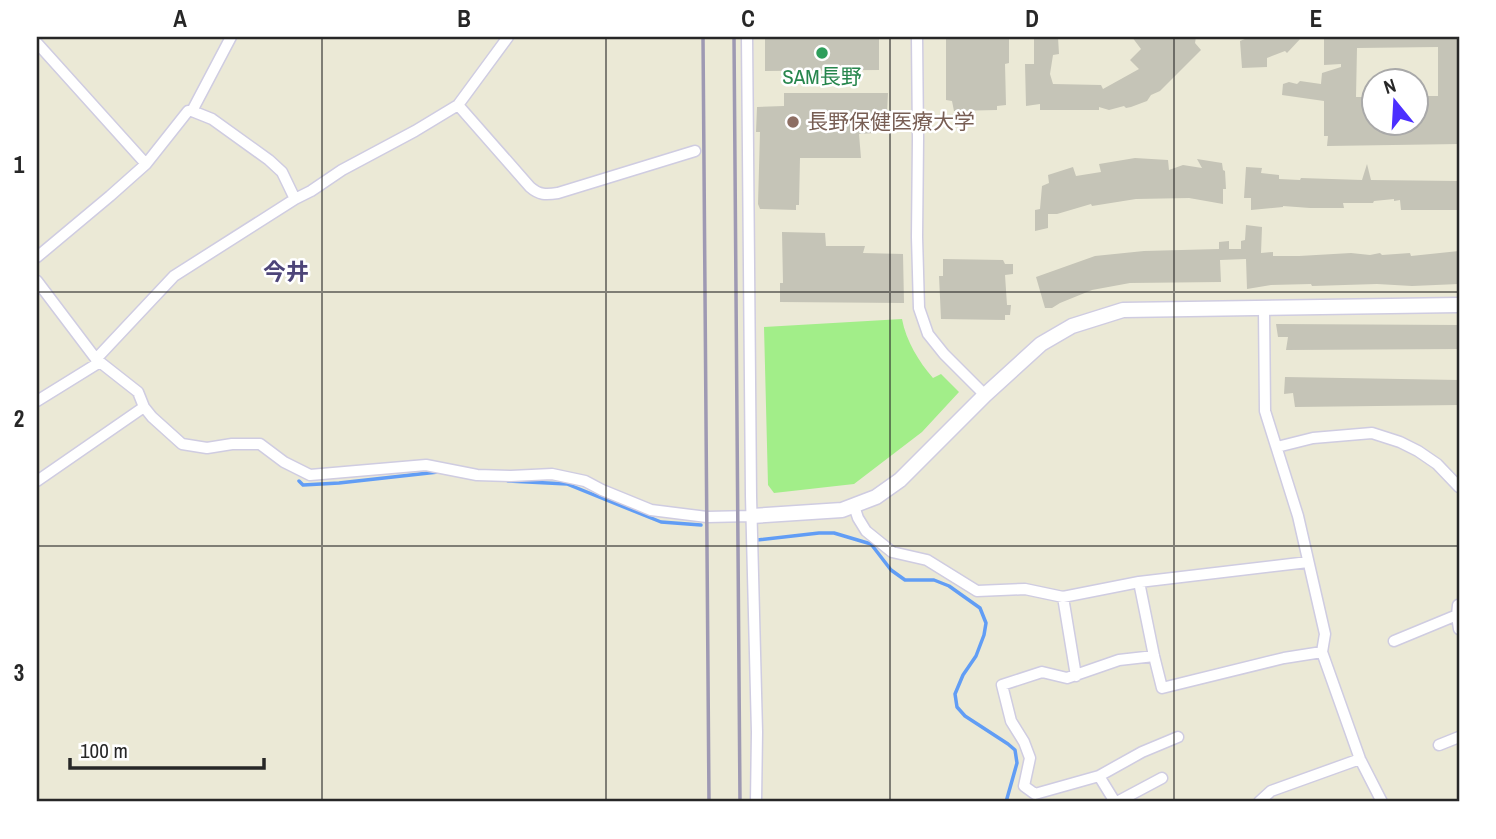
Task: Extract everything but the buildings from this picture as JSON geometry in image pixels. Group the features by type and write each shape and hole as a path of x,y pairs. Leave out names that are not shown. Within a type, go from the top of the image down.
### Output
{"street":[{"path":"192,111 231,37"},
{"path":"37,401 98,360 174,276 342,170 458,105 508,37"},
{"path":"747,37 756,802"},
{"path":"917,37 919,308 928,334 985,396"},
{"path":"37,43 146,164"},
{"path":"458,105 530,187 542,195 558,193 695,151"},
{"path":"37,257 146,164 188,111 212,119 269,160 282,172 295,200"},
{"path":"37,281 98,360 138,392 152,417 182,444 207,448 232,444 260,444 284,462 310,475 426,465 477,475 511,477 552,474 585,481 651,510 707,517 842,510 876,497 900,480 1041,344 1072,326 1123,310 1459,305"},
{"path":"1264,309 1265,411 1298,516 1325,634 1322,652 1360,759 1382,802"},
{"path":"37,481 144,407"},
{"path":"1277,447 1313,438 1372,433 1418,451 1437,464 1459,487"},
{"path":"854,506 866,531 892,552 926,560 977,591 1025,589 1063,597 1139,582 1308,562"},
{"path":"1139,582 1162,688 1284,658 1322,652"},
{"path":"1063,597 1076,676"},
{"path":"1394,641 1458,610 1459,629"},
{"path":"1154,656 1119,660 1067,678 1042,671 1002,685 1011,721 1030,758 1024,786 1035,794 1099,776 1142,752 1178,737"},
{"path":"1438,745 1459,737"},
{"path":"1259,802 1271,791 1360,759"},
{"path":"1099,776 1116,802 1162,778"},
{"path":"1271,791 1279,802"}],"green space":[{"path":"902,319 910,343 928,372 933,378 941,374 959,392 922,432 854,484 774,493 768,485 764,327"}],"waterway":[{"path":"299,481 303,485 339,483 438,472"},
{"path":"508,481 567,484 661,522 701,525"},
{"path":"757,540 834,533 871,544 891,570 905,580 934,580 949,586 980,608 986,623 984,635 955,694 957,707 965,716 1015,750 1017,763 1006,802"}],"railway":[{"path":"703,37 709,802"},
{"path":"734,37 740,802"}],"place":[{"name":"SAM長野","path":"822,53"},
{"name":"長野保健医療大学","path":"793,122"}],"district":[{"name":"今井","path":"286,272"}]}
